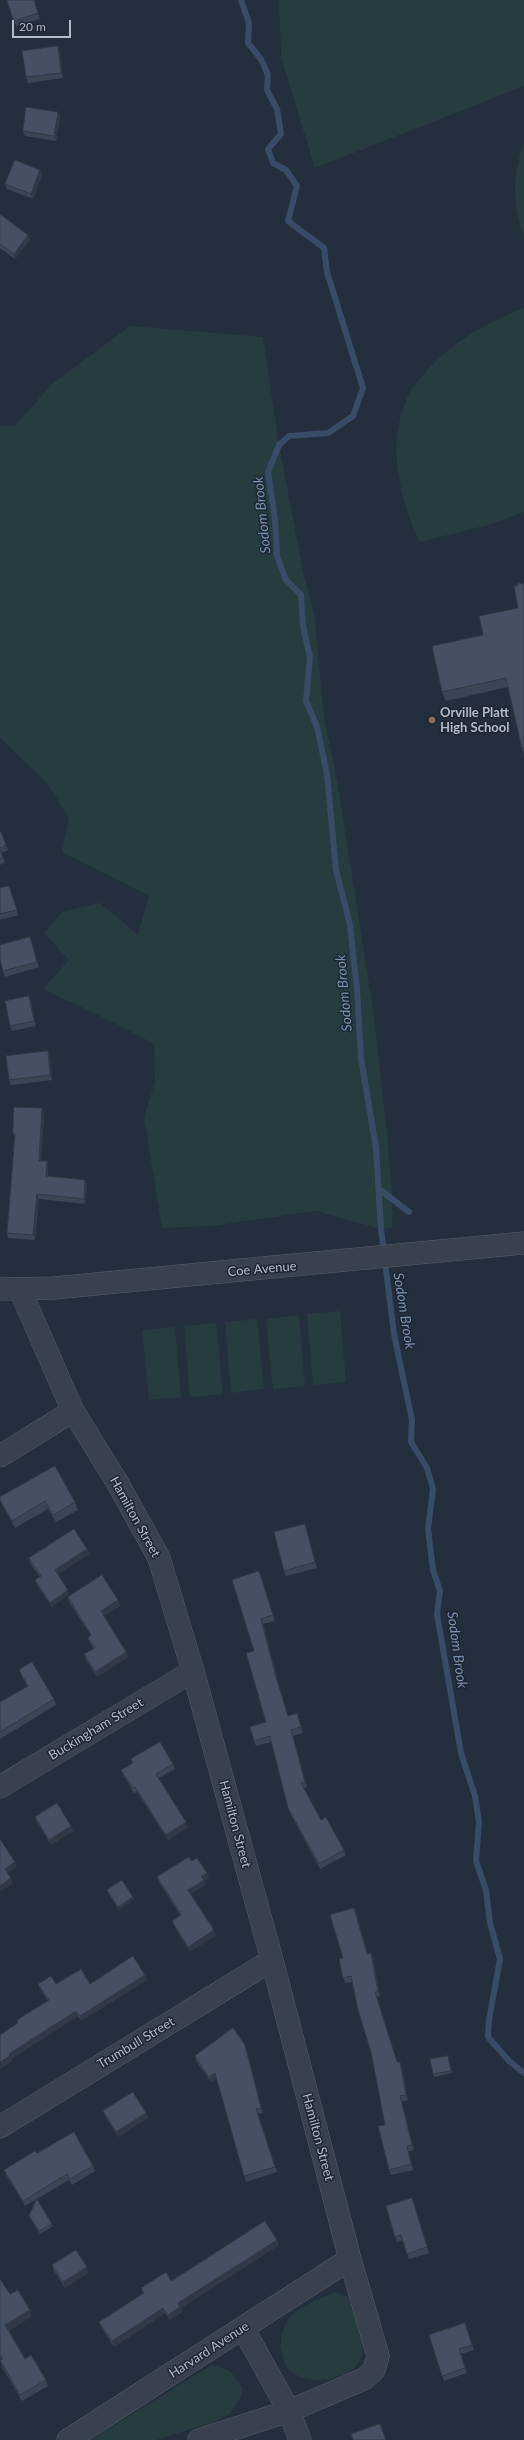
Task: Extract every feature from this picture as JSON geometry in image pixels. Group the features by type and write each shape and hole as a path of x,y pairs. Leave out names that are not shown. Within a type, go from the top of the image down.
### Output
{"street":[{"name":"Coe Avenue","path":"10,1290 363,1260 524,1244"},
{"name":"Hamilton Street","path":"10,1290 73,1411 117,1482 159,1558 193,1671 272,1960 350,2259 378,2356 374,2370 364,2379 288,2411"},
{"path":"0,1456 73,1411"},
{"name":"Buckingham Street","path":"0,1787 193,1671"},
{"name":"Trumbull Street","path":"0,2127 272,1960"},
{"name":"Harvard Avenue","path":"68,2440 350,2259"},
{"path":"243,2328 288,2411 300,2440"},
{"path":"199,2440 288,2411"}],"green space":[{"path":"279,0 524,0 524,86 315,168 281,57"},
{"path":"524,143 524,238 517,214 515,190 517,167"},
{"path":"524,308 524,512 488,525 420,542 406,507 398,470 398,432 401,414 409,394 431,366 467,336 494,321"},
{"path":"130,326 263,337 279,445 304,576 314,612 324,718 337,780 373,1010 386,1124 392,1194 392,1228 381,1229 316,1211 212,1226 162,1228 144,1117 155,1082 154,1044 113,1022 43,989 69,960 44,933 62,912 100,903 138,935 149,896 62,852 69,818 47,783 0,738 0,426 15,426 51,385"},
{"path":"340,1311 346,1382 313,1385 307,1314"},
{"path":"299,1315 305,1386 273,1389 266,1319"},
{"path":"257,1319 264,1389 231,1393 225,1322"},
{"path":"216,1323 223,1394 190,1397 184,1326"},
{"path":"175,1327 181,1397 149,1400 142,1330"},
{"path":"335,2292 348,2297 358,2324 362,2339 362,2353 359,2363 341,2376 316,2380 304,2378 294,2373 285,2365 281,2348 281,2339 284,2327 292,2315 297,2311 310,2303"},
{"path":"212,2365 230,2371 242,2387 242,2396 229,2414 216,2421 156,2440 90,2440"}],"building":[{"path":"7,0 34,0 38,13 14,21"},
{"path":"58,46 61,73 26,77 22,51"},
{"path":"26,107 58,112 54,136 23,131"},
{"path":"15,160 40,170 31,194 5,184"},
{"path":"0,214 28,235 14,254 0,244"},
{"path":"518,583 524,584 524,748 522,749 506,678 442,692 432,646 483,635 479,616 518,608 514,586 517,586"},
{"path":"0,832 6,845 0,848"},
{"path":"0,850 3,857 0,859"},
{"path":"9,886 17,910 0,914 0,888"},
{"path":"30,937 37,962 3,971 0,959 0,945"},
{"path":"29,996 34,1021 10,1026 5,1001"},
{"path":"48,1051 50,1075 9,1080 6,1056"},
{"path":"14,1107 42,1108 39,1161 47,1161 46,1176 85,1180 84,1199 37,1194 33,1235 7,1233 15,1134 13,1134"},
{"path":"55,1466 75,1502 53,1515 45,1501 12,1521 0,1500 0,1497"},
{"path":"305,1524 315,1562 284,1571 274,1532"},
{"path":"74,1529 87,1549 55,1570 68,1590 50,1603 35,1580 41,1576 29,1558"},
{"path":"259,1571 273,1615 261,1619 276,1677 288,1716 297,1713 301,1727 291,1730 305,1782 301,1783 321,1820 326,1817 344,1850 319,1864 288,1808 270,1736 254,1741 250,1727 266,1722 246,1653 254,1651 232,1580"},
{"path":"102,1575 118,1600 101,1611 126,1652 95,1672 84,1654 95,1648 88,1638 91,1635 68,1597"},
{"path":"32,1662 54,1699 0,1732 0,1702 28,1686 19,1670"},
{"path":"160,1742 173,1764 156,1774 186,1822 166,1835 135,1787 133,1788 121,1770 133,1763 131,1759"},
{"path":"57,1803 71,1826 49,1840 35,1817"},
{"path":"0,1839 15,1862 5,1869 11,1878 0,1886"},
{"path":"189,1857 192,1861 197,1858 207,1873 201,1876 204,1880 188,1890 214,1930 188,1947 172,1921 181,1915 180,1912 157,1877"},
{"path":"122,1880 133,1897 118,1907 107,1890"},
{"path":"354,1908 367,1954 371,1953 378,1991 375,1992 397,2062 400,2062 406,2095 400,2096 412,2145 407,2146 411,2164 389,2170 378,2126 385,2125 371,2052 358,2010 351,1976 343,1978 339,1959 343,1958 330,1915"},
{"path":"133,1956 145,1975 80,2016 76,2011 9,2054 10,2056 0,2062 0,2035 18,2023 17,2020 49,2000 38,1984 51,1976 56,1984 81,1969 90,1984"},
{"path":"233,2028 245,2045 261,2108 256,2109 275,2167 244,2176 215,2073 209,2077 195,2056"},
{"path":"448,2056 451,2071 433,2074 430,2059"},
{"path":"133,2092 146,2113 116,2132 103,2111"},
{"path":"74,2132 93,2166 70,2179 67,2174 23,2201 4,2170 35,2151 37,2153"},
{"path":"412,2198 427,2247 407,2254 401,2235 395,2237 386,2206"},
{"path":"37,2199 52,2224 39,2231 29,2216"},
{"path":"265,2221 277,2240 178,2303 180,2307 168,2315 163,2308 112,2341 99,2322 144,2293 141,2288 166,2272 171,2281"},
{"path":"76,2250 87,2267 63,2282 52,2265"},
{"path":"0,2279 10,2294 18,2290 30,2310 5,2325 25,2359 31,2355 46,2380 20,2395 0,2360 3,2359 0,2354"},
{"path":"465,2323 472,2345 459,2349 465,2368 442,2376 429,2335"},
{"path":"380,2424 386,2440 353,2440 351,2434"}],"waterway":[{"name":"Sodom Brook","path":"241,0 249,23 248,43 261,59 268,75 267,90 277,109 281,134 268,149 273,163 286,170 297,186 288,221 324,248 327,272 363,388 353,416 328,433 289,436 279,445 268,472 275,520 277,556 286,580 301,595 303,626 310,657 306,701 317,727 327,774 336,870 350,925 357,989 361,1058 376,1148 381,1229 394,1334 412,1420 411,1442 427,1468 433,1489 428,1529 433,1570 440,1591 437,1614 461,1753 475,1796 479,1822 476,1861 486,1890 490,1923 500,1959 489,2020 488,2037 509,2061 524,2073"},
{"path":"379,1189 409,1212"}],"place":[{"name":"Orville Platt High School","path":"432,720"}]}
